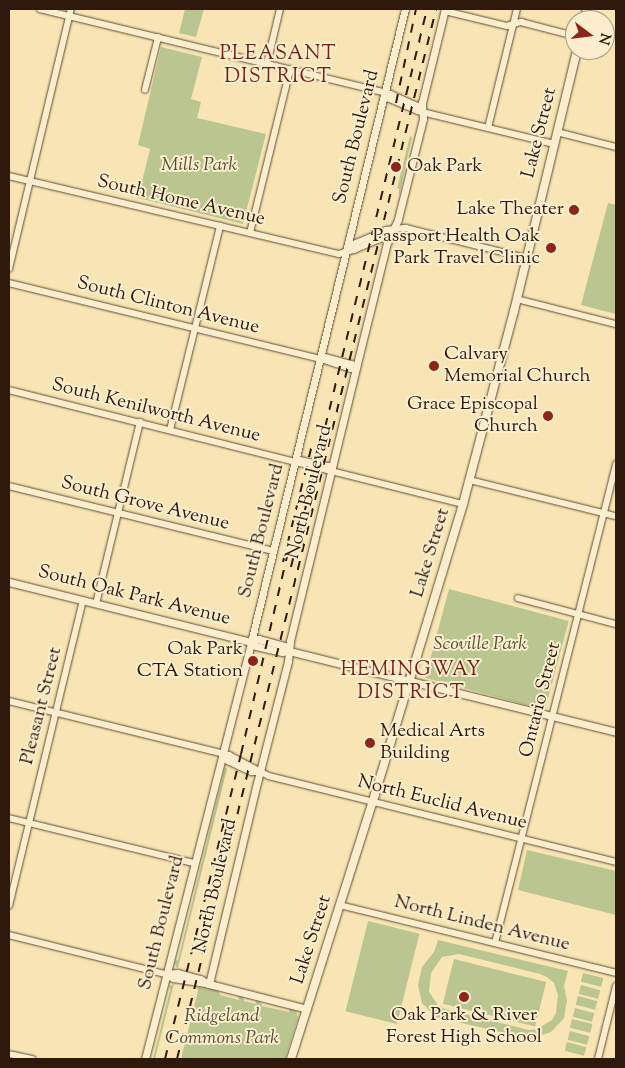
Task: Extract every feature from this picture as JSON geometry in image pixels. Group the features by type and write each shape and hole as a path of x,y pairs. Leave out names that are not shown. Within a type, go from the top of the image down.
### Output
{"main road":[{"name":"Lake Street","path":"291,1059 373,801 470,480 575,60"}],"street":[{"path":"40,9 391,94 418,106 423,111 554,144"},
{"path":"9,269 71,9"},
{"path":"267,64 280,9"},
{"name":"South Boulevard","path":"144,1059 252,642 405,9"},
{"path":"488,128 517,9"},
{"path":"445,10 507,26 521,22 565,33"},
{"name":"North Boulevard","path":"209,984 386,246 398,219 423,118 422,103 445,10"},
{"path":"145,90 158,38"},
{"path":"250,233 290,70"},
{"path":"557,132 616,147"},
{"name":"South Home Avenue","path":"9,176 339,254 354,250 384,237 393,230"},
{"path":"170,430 220,226"},
{"path":"393,230 411,229 526,258"},
{"name":"South Clinton Avenue","path":"9,283 321,359 325,357 352,364 356,368"},
{"path":"516,299 616,324"},
{"name":"South Kenilworth Avenue","path":"9,390 463,504"},
{"path":"96,604 140,422"},
{"name":"Ontario Street","path":"495,943 616,464"},
{"path":"470,480 616,516"},
{"name":"South Grove Avenue","path":"9,486 274,551"},
{"name":"South Oak Park Avenue","path":"9,582 252,642 265,648 289,651 616,732"},
{"path":"518,598 616,624"},
{"name":"Pleasant Street","path":"9,906 83,601"},
{"path":"9,701 223,754"},
{"name":"North Euclid Avenue","path":"223,754 228,761 252,772 260,772 616,862"},
{"path":"9,818 194,864"},
{"name":"North Linden Avenue","path":"340,905 616,973"},
{"path":"9,935 166,974 173,978 209,984 307,1008"},
{"path":"598,1059 616,986"},
{"path":"9,1054 32,1059"}],"green space":[{"path":"185,9 204,9 196,37 179,33"},
{"name":"Mills Park","path":"161,47 202,57 191,99 201,102 197,118 266,134 243,224 138,198 150,149 138,145"},
{"path":"410,136 412,137 399,196 399,189 397,188"},
{"path":"608,203 616,205 616,314 581,305"},
{"name":"Scoville Park","path":"449,589 569,621 545,710 425,678"},
{"path":"225,767 227,769 178,968 175,961 178,960"},
{"path":"527,850 616,871 616,915 518,890"},
{"path":"368,921 419,934 397,1024 346,1011"},
{"path":"438,940 568,971 564,986 567,1000 564,1018 551,1032 530,1039 436,1017 422,1003 418,985 422,967 434,952","holes":["459,954 540,974 554,983 558,995 556,1013 552,1020 537,1029 529,1030 445,1009 438,1005 429,992 431,973 442,957"]},
{"path":"454,959 546,982 535,1027 443,1004"},
{"path":"583,973 603,978 601,987 581,982"},
{"path":"174,984 155,1059 153,1059 170,990 169,986"},
{"path":"581,985 600,990 598,999 579,994"},
{"name":"Ridgeland Commons Park","path":"197,987 218,990 220,995 239,1000 238,996 243,997 244,1001 256,1004 255,1000 260,1001 262,1006 289,1012 289,1008 296,1010 298,1018 285,1059 181,1059 198,991"},
{"path":"578,996 597,1001 595,1010 576,1005"},
{"path":"575,1008 594,1013 592,1022 573,1017"},
{"path":"572,1019 592,1024 590,1033 570,1028"},
{"path":"570,1031 589,1036 587,1045 568,1040"},
{"path":"567,1042 586,1047 584,1056 565,1051"}],"railway":[{"path":"396,103 416,9"},
{"path":"291,567 427,9"},
{"path":"177,1059 436,9"},
{"path":"283,562 312,445"},
{"path":"165,1059 241,754 287,556"}],"place":[{"name":"Oak Park","path":"396,167"},
{"name":"Lake Theater","path":"574,210"},
{"name":"Passport Health Oak Park Travel Clinic","path":"551,248"},
{"name":"Calvary Memorial Church","path":"434,366"},
{"name":"Grace Episcopal Church","path":"548,416"},
{"name":"Oak Park CTA Station","path":"253,661"},
{"name":"Medical Arts Building","path":"370,743"},
{"name":"Oak Park & River Forest High School","path":"464,997"}],"district":[{"name":"PLEASANT DISTRICT","path":"278,66"},
{"name":"HEMINGWAY DISTRICT","path":"411,682"}]}
